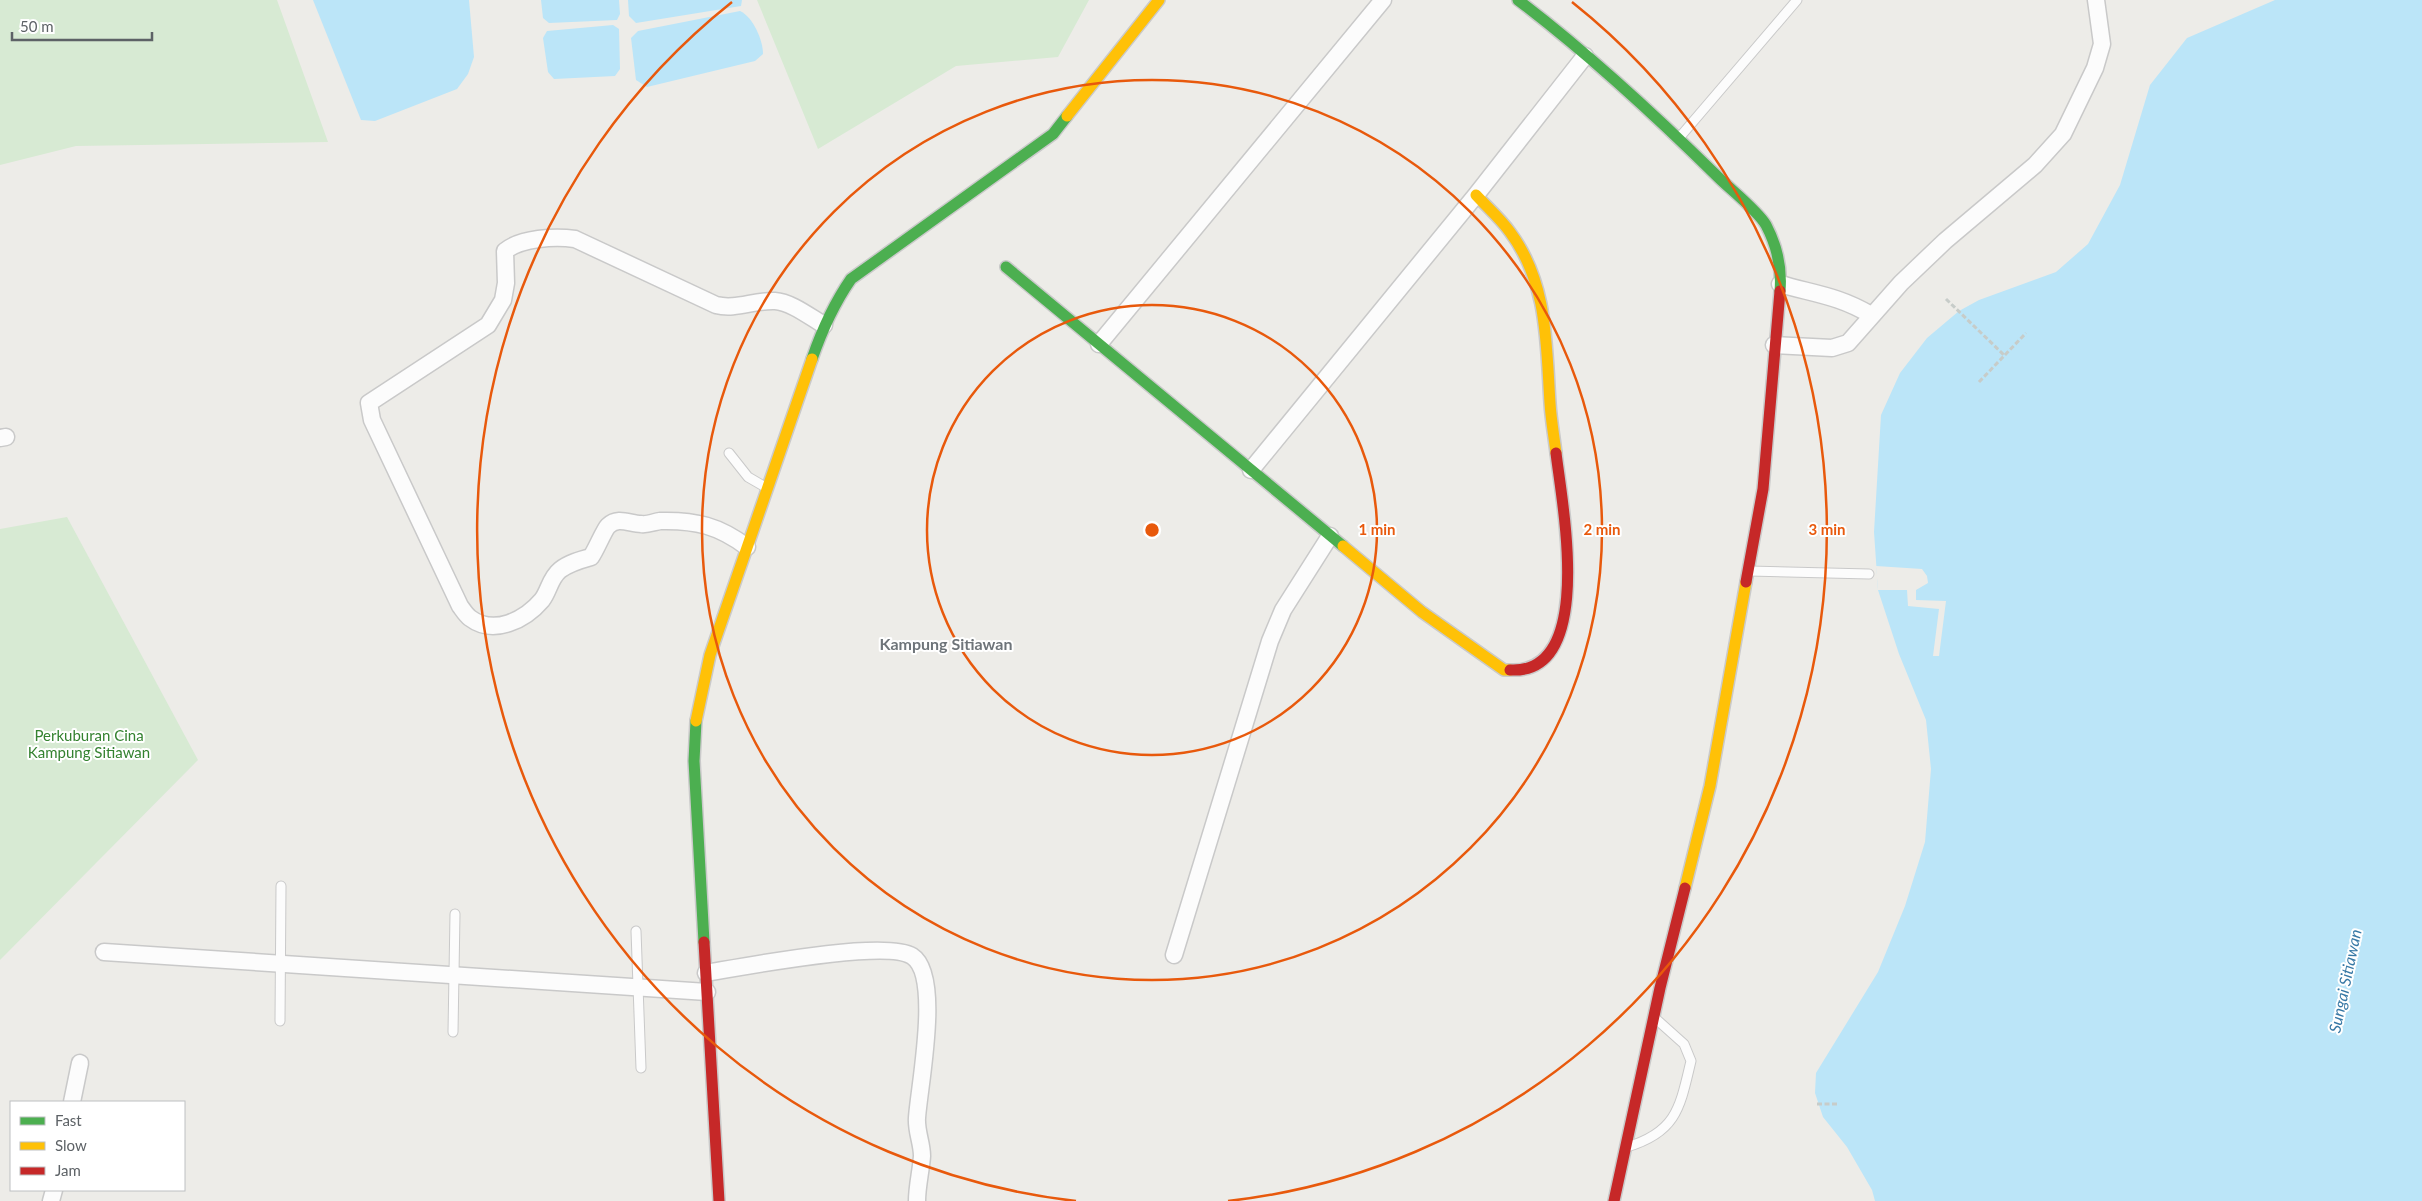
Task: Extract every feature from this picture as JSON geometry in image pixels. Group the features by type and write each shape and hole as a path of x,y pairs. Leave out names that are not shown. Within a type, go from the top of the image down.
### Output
{"street":[{"path":"1099,344 1383,0"},
{"path":"1518,0 1679,138 1765,223 1776,246 1780,284 1763,489 1710,786 1654,1017 1614,1201"},
{"path":"1774,345 1832,348 1848,343 1872,315 1945,241 2035,165 2063,134 2095,68 2102,44 2096,0"},
{"path":"718,1201 694,761 696,721 710,655 824,325 835,302 852,279 1054,134 1156,2"},
{"path":"1251,470 1476,195 1585,56"},
{"path":"1006,267 1422,612 1504,670 1524,671 1541,663 1559,638 1564,610 1568,559 1550,404 1548,345 1542,306 1529,268 1510,232 1476,195"},
{"path":"747,547 728,532 703,523 660,521 641,524 626,520 616,522 607,526 591,557 570,564 558,571 542,600 517,622 506,625 488,625 470,618 460,606 372,420 369,403 488,325 503,300 506,283 505,251 513,245 548,238 562,237 575,239 716,305 733,307 775,301 824,325"},
{"path":"1780,284 1829,295 1872,315"},
{"path":"1174,955 1270,640 1283,610 1330,536"},
{"path":"706,973 787,959 873,951 907,953 914,958 925,977 928,1005 917,1120 922,1155 918,1201"},
{"path":"104,952 707,992"},
{"path":"72,1101 80,1063"}],"lane":[{"path":"1679,138 1797,0"},
{"path":"729,453 748,476 768,488"},
{"path":"1748,571 1869,574"},
{"path":"280,1021 281,886"},
{"path":"453,1032 455,914"},
{"path":"636,931 641,1068"},
{"path":"1626,1147 1641,1143 1659,1132 1674,1117 1691,1061 1684,1044 1654,1017"}],"path":[{"path":"1946,299 2005,356"},
{"path":"1979,382 2026,333"},
{"path":"1817,1104 1838,1104"}],"green space":[{"path":"0,0 277,0 328,142 76,146 0,165"},
{"path":"757,0 1089,0 1058,57 956,66 818,149"},
{"name":"Perkuburan Cina Kampung Sitiawan","path":"67,517 198,760 0,960 0,529"}],"water":[{"path":"313,0 469,0 474,57 468,74 457,89 375,121 361,120"},
{"path":"541,0 619,0 620,14 617,20 549,23 543,18"},
{"path":"628,0 742,0 741,6 636,23 629,16"},
{"name":"Sungai Sitiawan","path":"2275,0 2422,0 2422,1201 1875,1201 1872,1190 1847,1147 1823,1117 1815,1093 1816,1073 1878,972 1905,906 1925,842 1931,769 1926,720 1899,654 1878,590 1874,532 1881,415 1900,373 1927,338 1959,311 1979,300 2056,272 2088,244 2120,185 2150,85 2187,38"},
{"path":"740,11 753,24 763,48 763,54 755,61 647,87 636,80 631,38 638,31"},
{"path":"613,25 619,29 620,69 615,76 554,79 548,72 543,38 547,31"}],"pier":[{"path":"1876,566 1922,569 1927,576 1928,583 1916,590 1916,600 1946,601 1939,656 1933,656 1939,609 1908,606 1907,590 1878,590"}],"traffic: fast":[{"path":"1518,0 1621,85 1757,213 1766,225 1776,249 1780,274 1780,291"},
{"path":"812,359 829,318 851,279 1053,134 1067,116"},
{"path":"1006,267 1343,546"},
{"path":"696,721 694,761 704,942"}],"traffic: slow":[{"path":"1067,116 1159,0"},
{"path":"1476,195 1510,232 1532,272 1543,314 1546,336 1550,409 1556,453"},
{"path":"696,721 710,655 812,359"},
{"path":"1343,546 1422,612 1504,670 1510,670"},
{"path":"1685,888 1710,786 1746,582"}],"traffic: jam":[{"path":"1746,582 1763,489 1780,291"},
{"path":"1510,670 1537,664 1554,645 1564,617 1567,582 1567,545 1556,453"},
{"path":"1614,1201 1660,988 1685,888"},
{"path":"704,942 719,1201"}],"district":[{"name":"Kampung Sitiawan","path":"946,644"}]}
